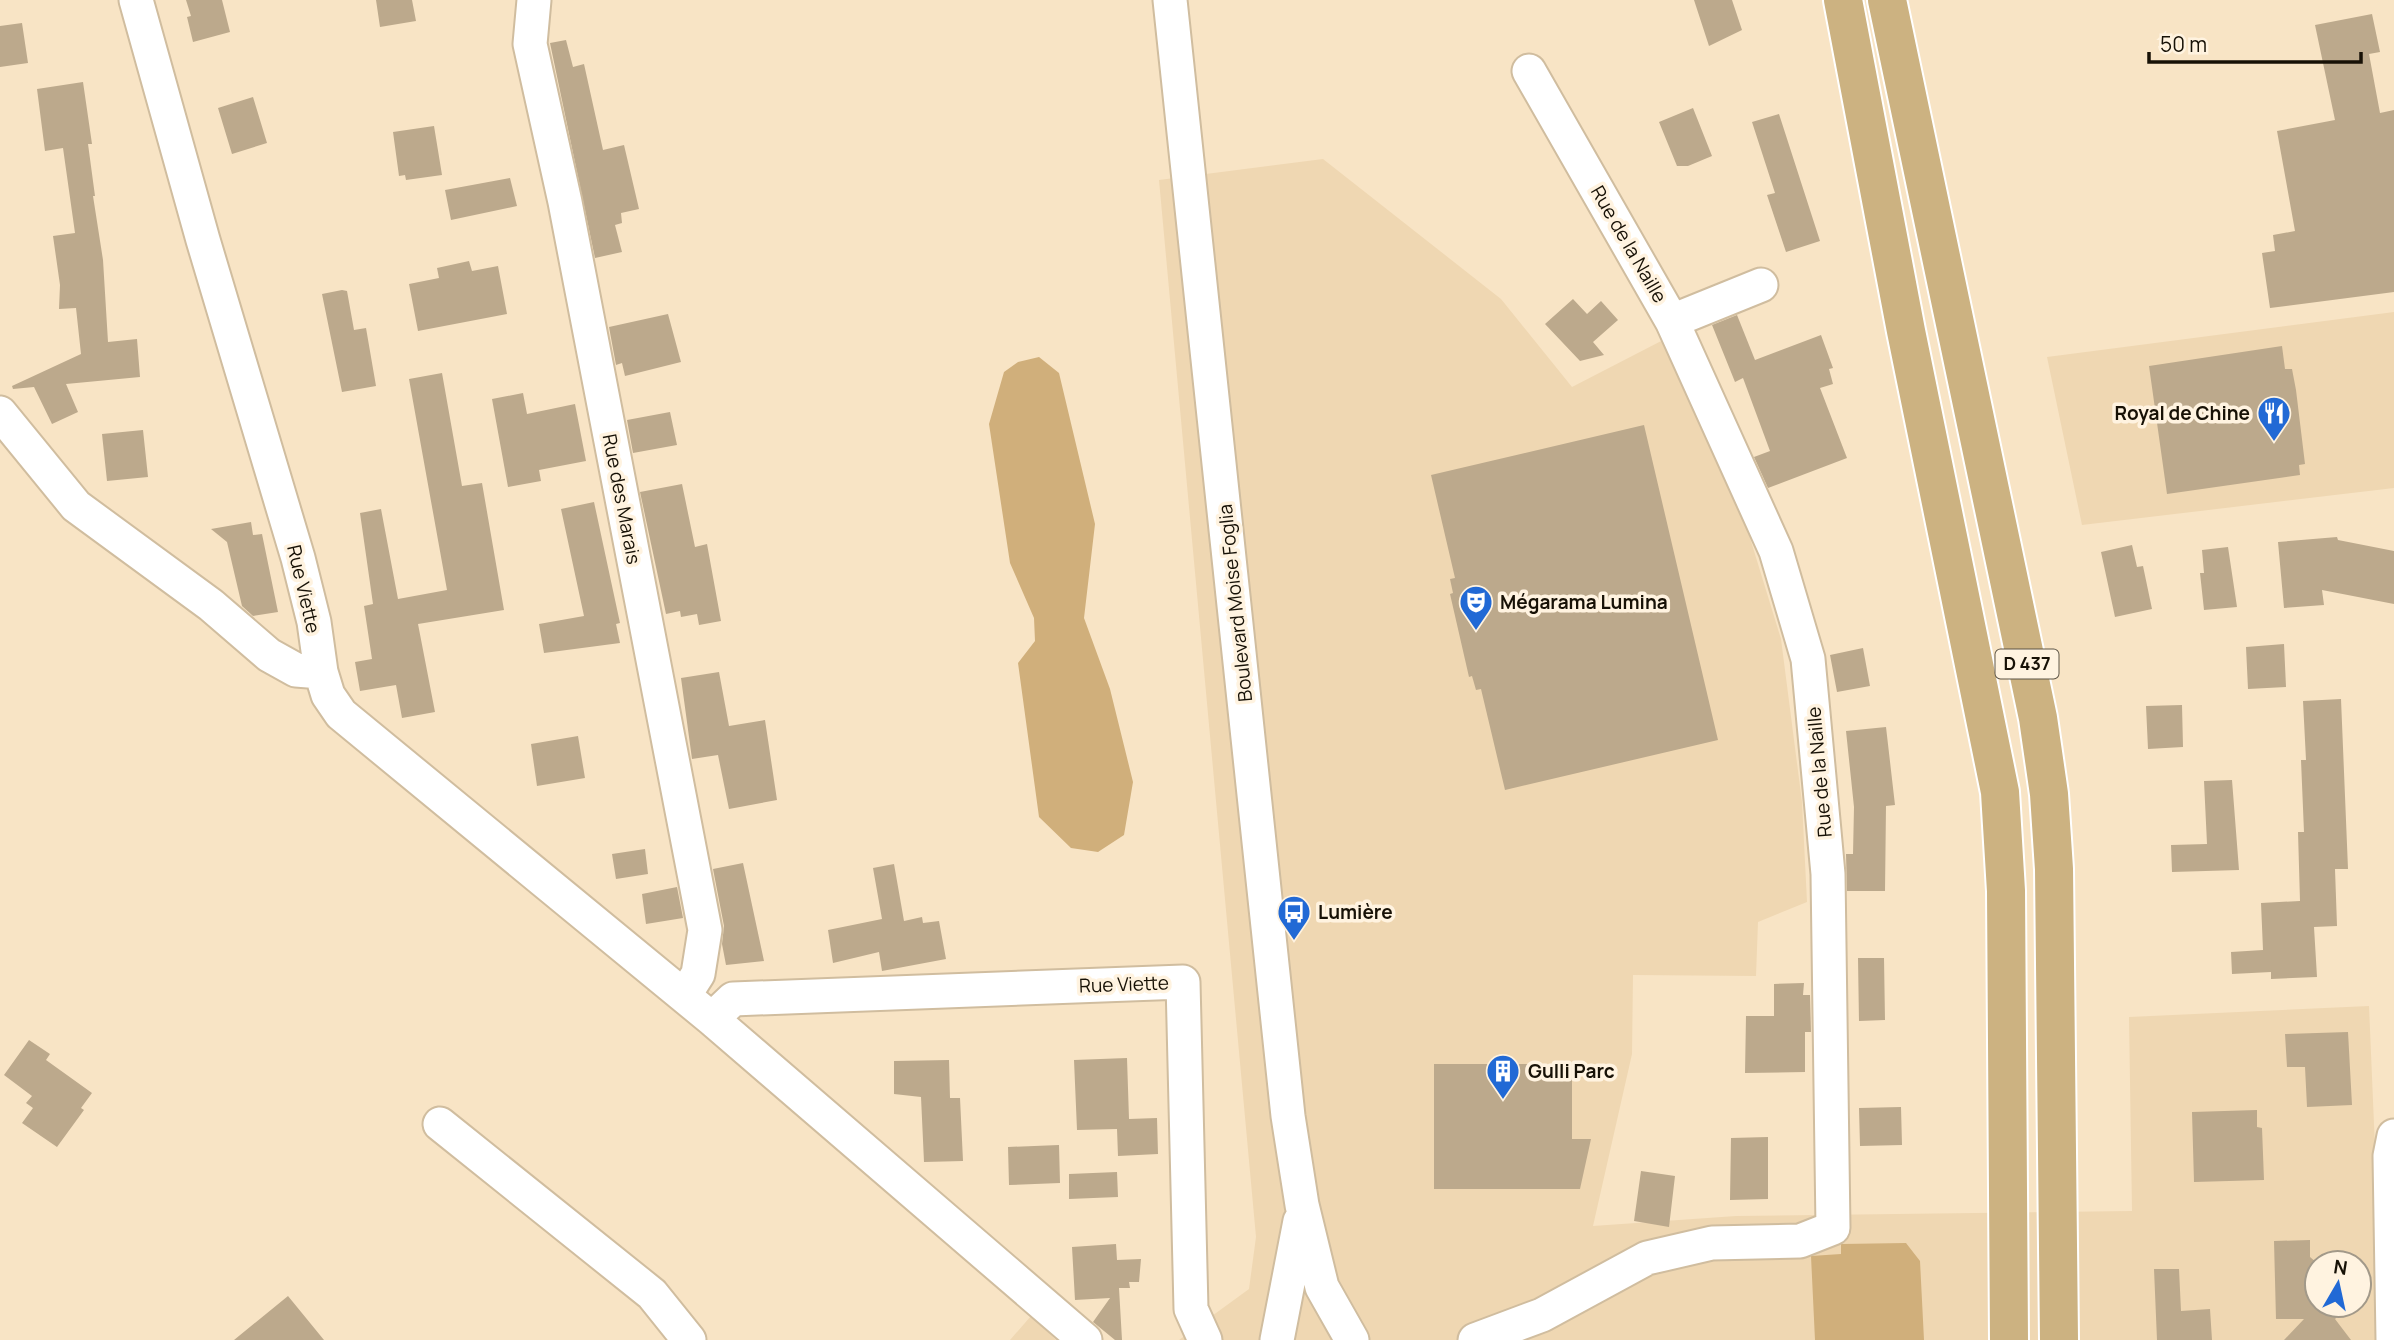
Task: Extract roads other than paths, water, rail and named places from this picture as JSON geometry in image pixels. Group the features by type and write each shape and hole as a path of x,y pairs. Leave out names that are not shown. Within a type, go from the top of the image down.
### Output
{"main road":[{"name":"D 437","path":"1843,0 1906,331 2000,792 2007,891 2009,1340"},
{"name":"D 437","path":"1887,0 2038,718 2049,794 2054,869 2059,1340"}],"street":[{"name":"Rue Viette","path":"136,0 203,240 299,558 314,622 321,672 328,695 341,714 712,1019 1085,1340"},
{"name":"Rue des Marais","path":"534,0 530,44 565,202 705,930 698,974 684,996"},
{"name":"Boulevard Moise Foglia","path":"1170,0 1288,1116 1303,1205 1322,1287 1352,1340"},
{"name":"Rue de la Naille","path":"1529,71 1672,321 1776,551 1808,659 1828,874 1833,1228 1800,1241 1712,1243 1647,1258 1542,1315"},
{"path":"1672,321 1761,285"},
{"path":"0,414 76,506 211,605 269,655 296,670 321,672"},
{"name":"Rue Viette","path":"712,1019 733,999 1183,982 1191,1309 1205,1340"},
{"path":"440,1124 652,1294 689,1340"},
{"path":"2393,1340 2390,1156 2394,1136"},
{"name":"Boulevard Moise Foglia","path":"1277,1340 1303,1205"},
{"path":"1475,1340 1542,1315"},
{"path":"1515,1340 1542,1315"}],"place":[{"name":"Royal de Chine","path":"2274,443"},
{"name":"Mégarama Lumina","path":"1476,632"},
{"name":"Lumière","path":"1294,942"},
{"name":"Gulli Parc","path":"1503,1101"}]}
